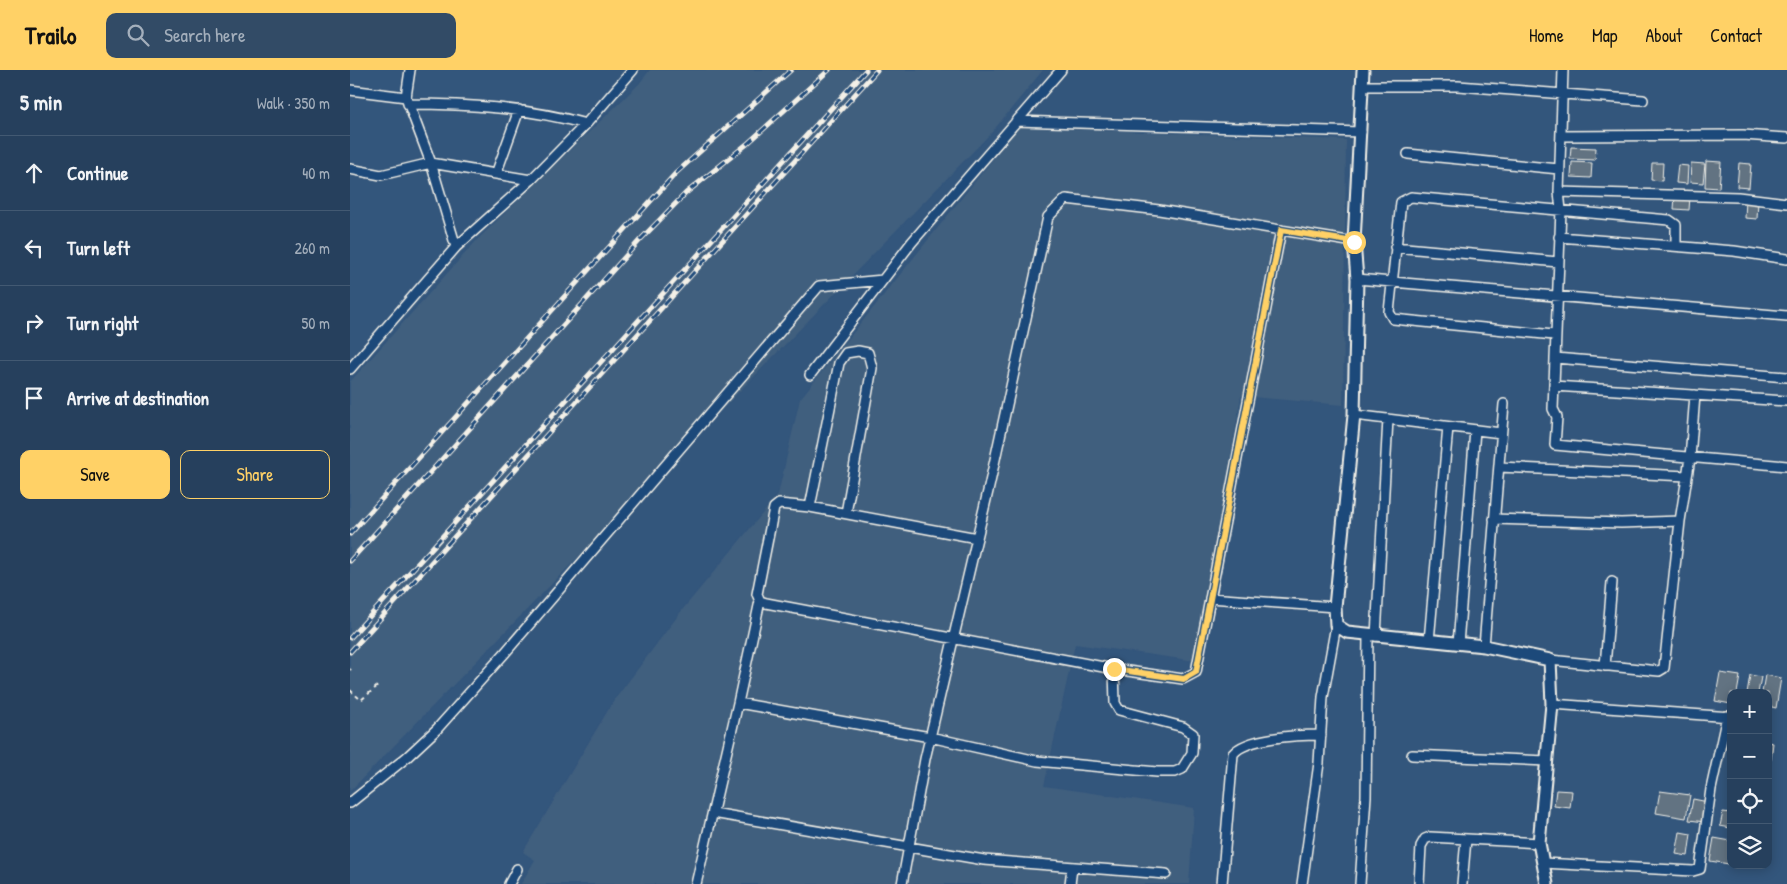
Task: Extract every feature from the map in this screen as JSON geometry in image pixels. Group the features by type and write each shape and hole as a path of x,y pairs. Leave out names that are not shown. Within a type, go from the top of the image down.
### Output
{"street":[{"path":"410,70 407,100 431,163 456,247"},
{"path":"350,369 456,247 531,180 586,124 633,70"},
{"path":"810,375 912,242 1061,70"},
{"path":"1302,884 1321,735 1323,697 1336,625 1335,607 1354,415 1356,278 1354,242 1363,70"},
{"path":"1563,70 1559,169 1561,210 1554,335 1554,409 1557,417 1555,444 1787,466"},
{"path":"1362,86 1458,86 1644,100"},
{"path":"350,90 407,100 554,115 586,124"},
{"path":"496,174 519,110"},
{"path":"1016,121 1360,132"},
{"path":"1561,136 1743,135 1787,138"},
{"path":"1408,154 1559,169"},
{"path":"350,169 382,175 431,163 531,180"},
{"path":"1559,192 1738,197 1787,203"},
{"path":"1554,335 1471,326 1398,322 1392,319 1390,312 1399,206 1405,198 1670,220 1676,225 1676,246"},
{"path":"902,884 930,737 977,538 1048,217 1066,199 1159,210 1354,242"},
{"path":"760,601 1114,669 1184,679 1189,678 1196,672 1281,230"},
{"path":"1559,237 1676,246 1787,259"},
{"path":"1395,247 1558,262"},
{"path":"1356,278 1787,316"},
{"path":"350,803 407,757 437,729 517,639 819,286 883,280"},
{"path":"810,507 839,363 846,353 858,351 868,353 872,368 846,513"},
{"path":"1555,358 1787,377"},
{"path":"1554,386 1787,401"},
{"path":"1336,625 1347,632 1484,646 1550,660 1659,671 1664,668 1680,521 1690,458 1695,395"},
{"path":"1484,646 1504,404"},
{"path":"1354,415 1501,433"},
{"path":"1360,884 1366,796 1372,635 1388,419"},
{"path":"1429,641 1448,426"},
{"path":"1458,644 1476,430"},
{"path":"1499,467 1687,476"},
{"path":"696,884 760,601 757,588 774,508 779,504 787,503 977,538"},
{"path":"1494,519 1621,523 1680,521"},
{"path":"1604,666 1612,582"},
{"path":"1210,598 1335,607"},
{"path":"1547,884 1539,843 1552,704 1550,660"},
{"path":"738,703 930,737 1038,761 1152,772 1175,772 1182,769 1192,753 1193,734 1183,727 1119,710 1115,704 1114,669"},
{"path":"1552,704 1727,717"},
{"path":"1543,863 1693,871 1700,869 1711,789 1727,725"},
{"path":"1222,884 1233,754 1237,749 1246,744 1298,735 1321,735"},
{"path":"1412,755 1547,761"},
{"path":"713,813 984,860 1166,874"},
{"path":"1419,884 1421,846 1425,839 1430,836 1539,843"},
{"path":"1462,884 1466,839"},
{"path":"1070,884 1072,868"},
{"path":"509,884 518,869"}],"path":[{"path":"350,690 361,700 380,684"}],"shaded area":[{"path":"650,70 1043,70 992,132 350,791 350,382 478,239 639,84"},
{"path":"1019,127 1346,140 1343,405 1241,396 1196,661 1075,644 1044,786 1194,808 1189,884 521,884 535,860 523,852 613,702 683,609 778,495 800,399"}],"building":[{"path":"1571,147 1596,148 1595,160 1570,159"},
{"path":"1706,161 1721,162 1719,188 1705,187"},
{"path":"1572,162 1592,163 1591,178 1571,177"},
{"path":"1652,163 1663,163 1662,181 1651,180"},
{"path":"1691,163 1705,164 1703,183 1690,182"},
{"path":"1739,163 1751,164 1749,188 1737,187"},
{"path":"1678,165 1688,166 1687,184 1676,183"},
{"path":"1675,196 1690,197 1689,210 1674,209"},
{"path":"1746,200 1758,201 1757,219 1745,218"},
{"path":"1720,673 1740,676 1738,689 1727,689 1727,703 1715,701"},
{"path":"1750,675 1761,677 1759,689 1748,689"},
{"path":"1765,675 1781,678 1776,708 1772,707 1772,689 1763,689"},
{"path":"1556,790 1572,791 1570,808 1554,806"},
{"path":"1660,791 1690,795 1686,818 1656,813"},
{"path":"1693,799 1708,802 1705,822 1689,820"},
{"path":"1723,812 1727,812 1727,827 1720,826"},
{"path":"1680,832 1691,834 1688,856 1676,854"},
{"path":"1714,838 1727,840 1727,864 1710,861"}],"railway":[{"path":"350,534 676,173 791,70"},
{"path":"350,561 641,239 686,193 747,144 829,70"},
{"path":"350,638 866,70"},
{"path":"350,652 877,70"}],"route":[{"path":"1114,669 1184,679 1189,678 1196,672 1281,230 1354,242"}]}
